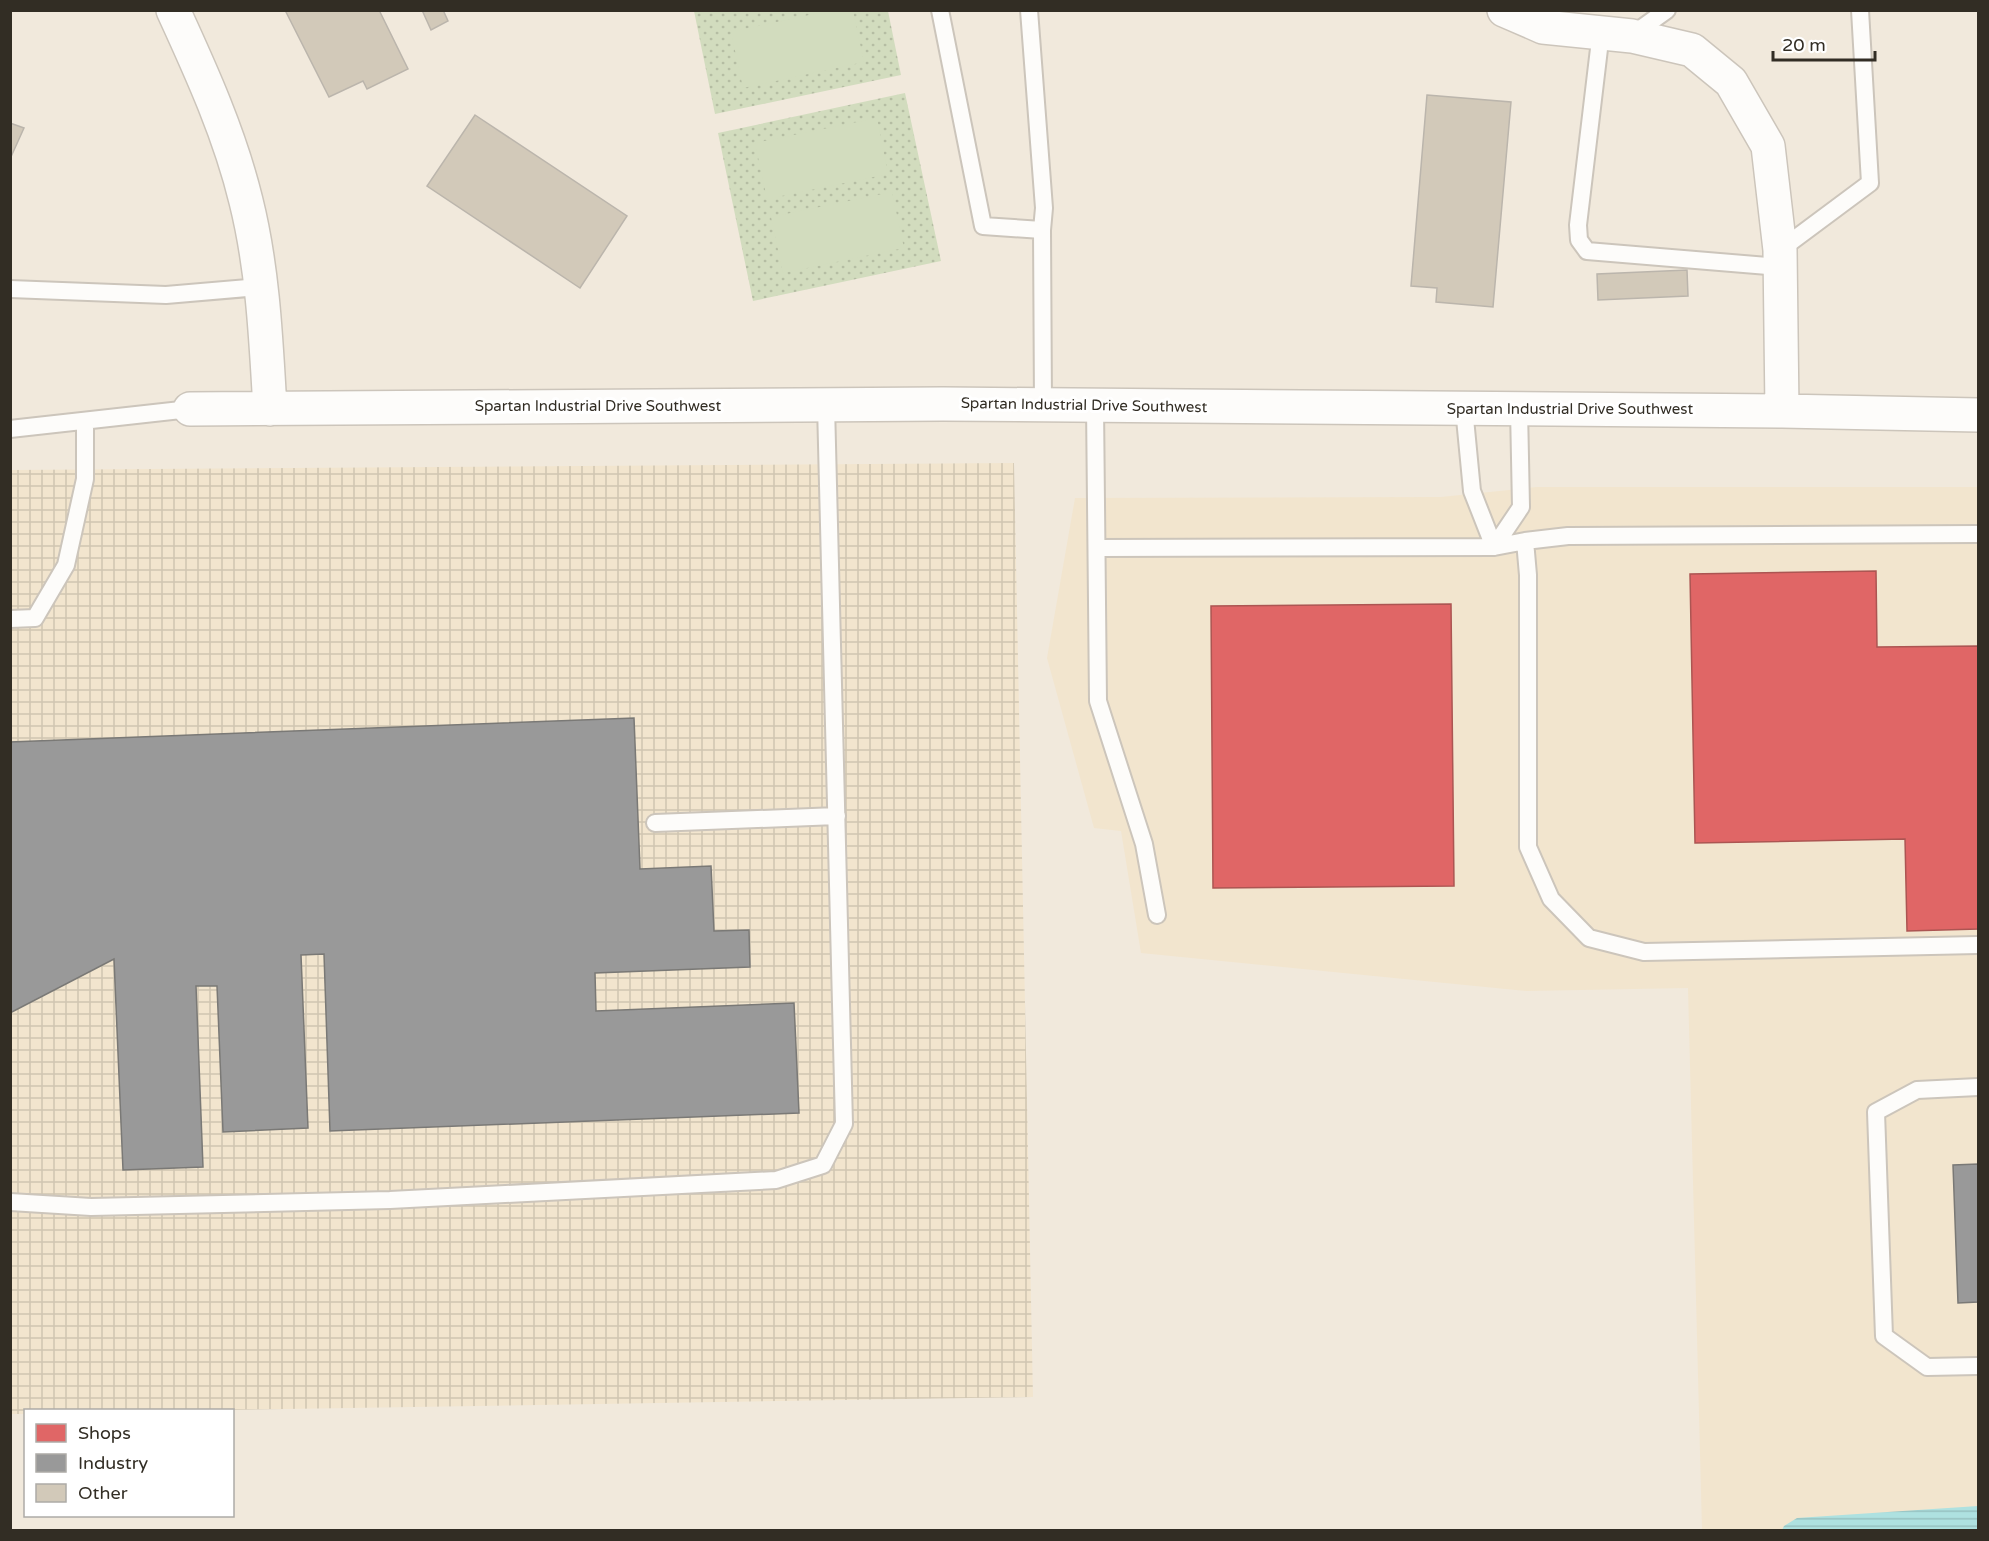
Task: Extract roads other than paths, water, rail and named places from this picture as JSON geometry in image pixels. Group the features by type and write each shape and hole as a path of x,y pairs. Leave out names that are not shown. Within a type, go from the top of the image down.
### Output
{"street":[{"path":"173,10 206,80 231,147 246,202 256,251 270,409"},
{"path":"1504,10 1543,27 1616,34 1692,50 1731,82 1768,146 1780,258 1782,411"},
{"name":"Spartan Industrial Drive Southwest","path":"190,409 1095,405 1978,415"}],"lane":[{"path":"940,10 983,226 1042,230"},
{"path":"1029,10 1044,208 1042,230 1043,405"},
{"path":"1667,10 1616,34 1578,225 1580,240 1587,251 1780,258 1870,183 1860,10"},
{"path":"10,289 166,295 260,288"},
{"path":"10,1202 91,1207 390,1200 776,1180 823,1165 844,1124 826,405"},
{"path":"1095,405 1098,701 1144,844 1157,915"},
{"path":"1464,408 1472,491 1494,548"},
{"path":"10,429 190,409"},
{"path":"1494,548 1521,507 1519,409"},
{"path":"10,619 35,618 66,565 86,479 85,422"},
{"path":"1098,548 1494,548 1525,541 1568,536 1978,534"},
{"path":"1525,541 1528,575 1528,847 1551,899 1589,938 1644,952 1978,945"},
{"path":"655,823 837,816"},
{"path":"1978,1087 1917,1090 1876,1112 1884,1336 1927,1367 1978,1366"}],"water":[{"path":"1978,1506 1978,1530 1782,1530 1784,1526 1797,1518"}]}
